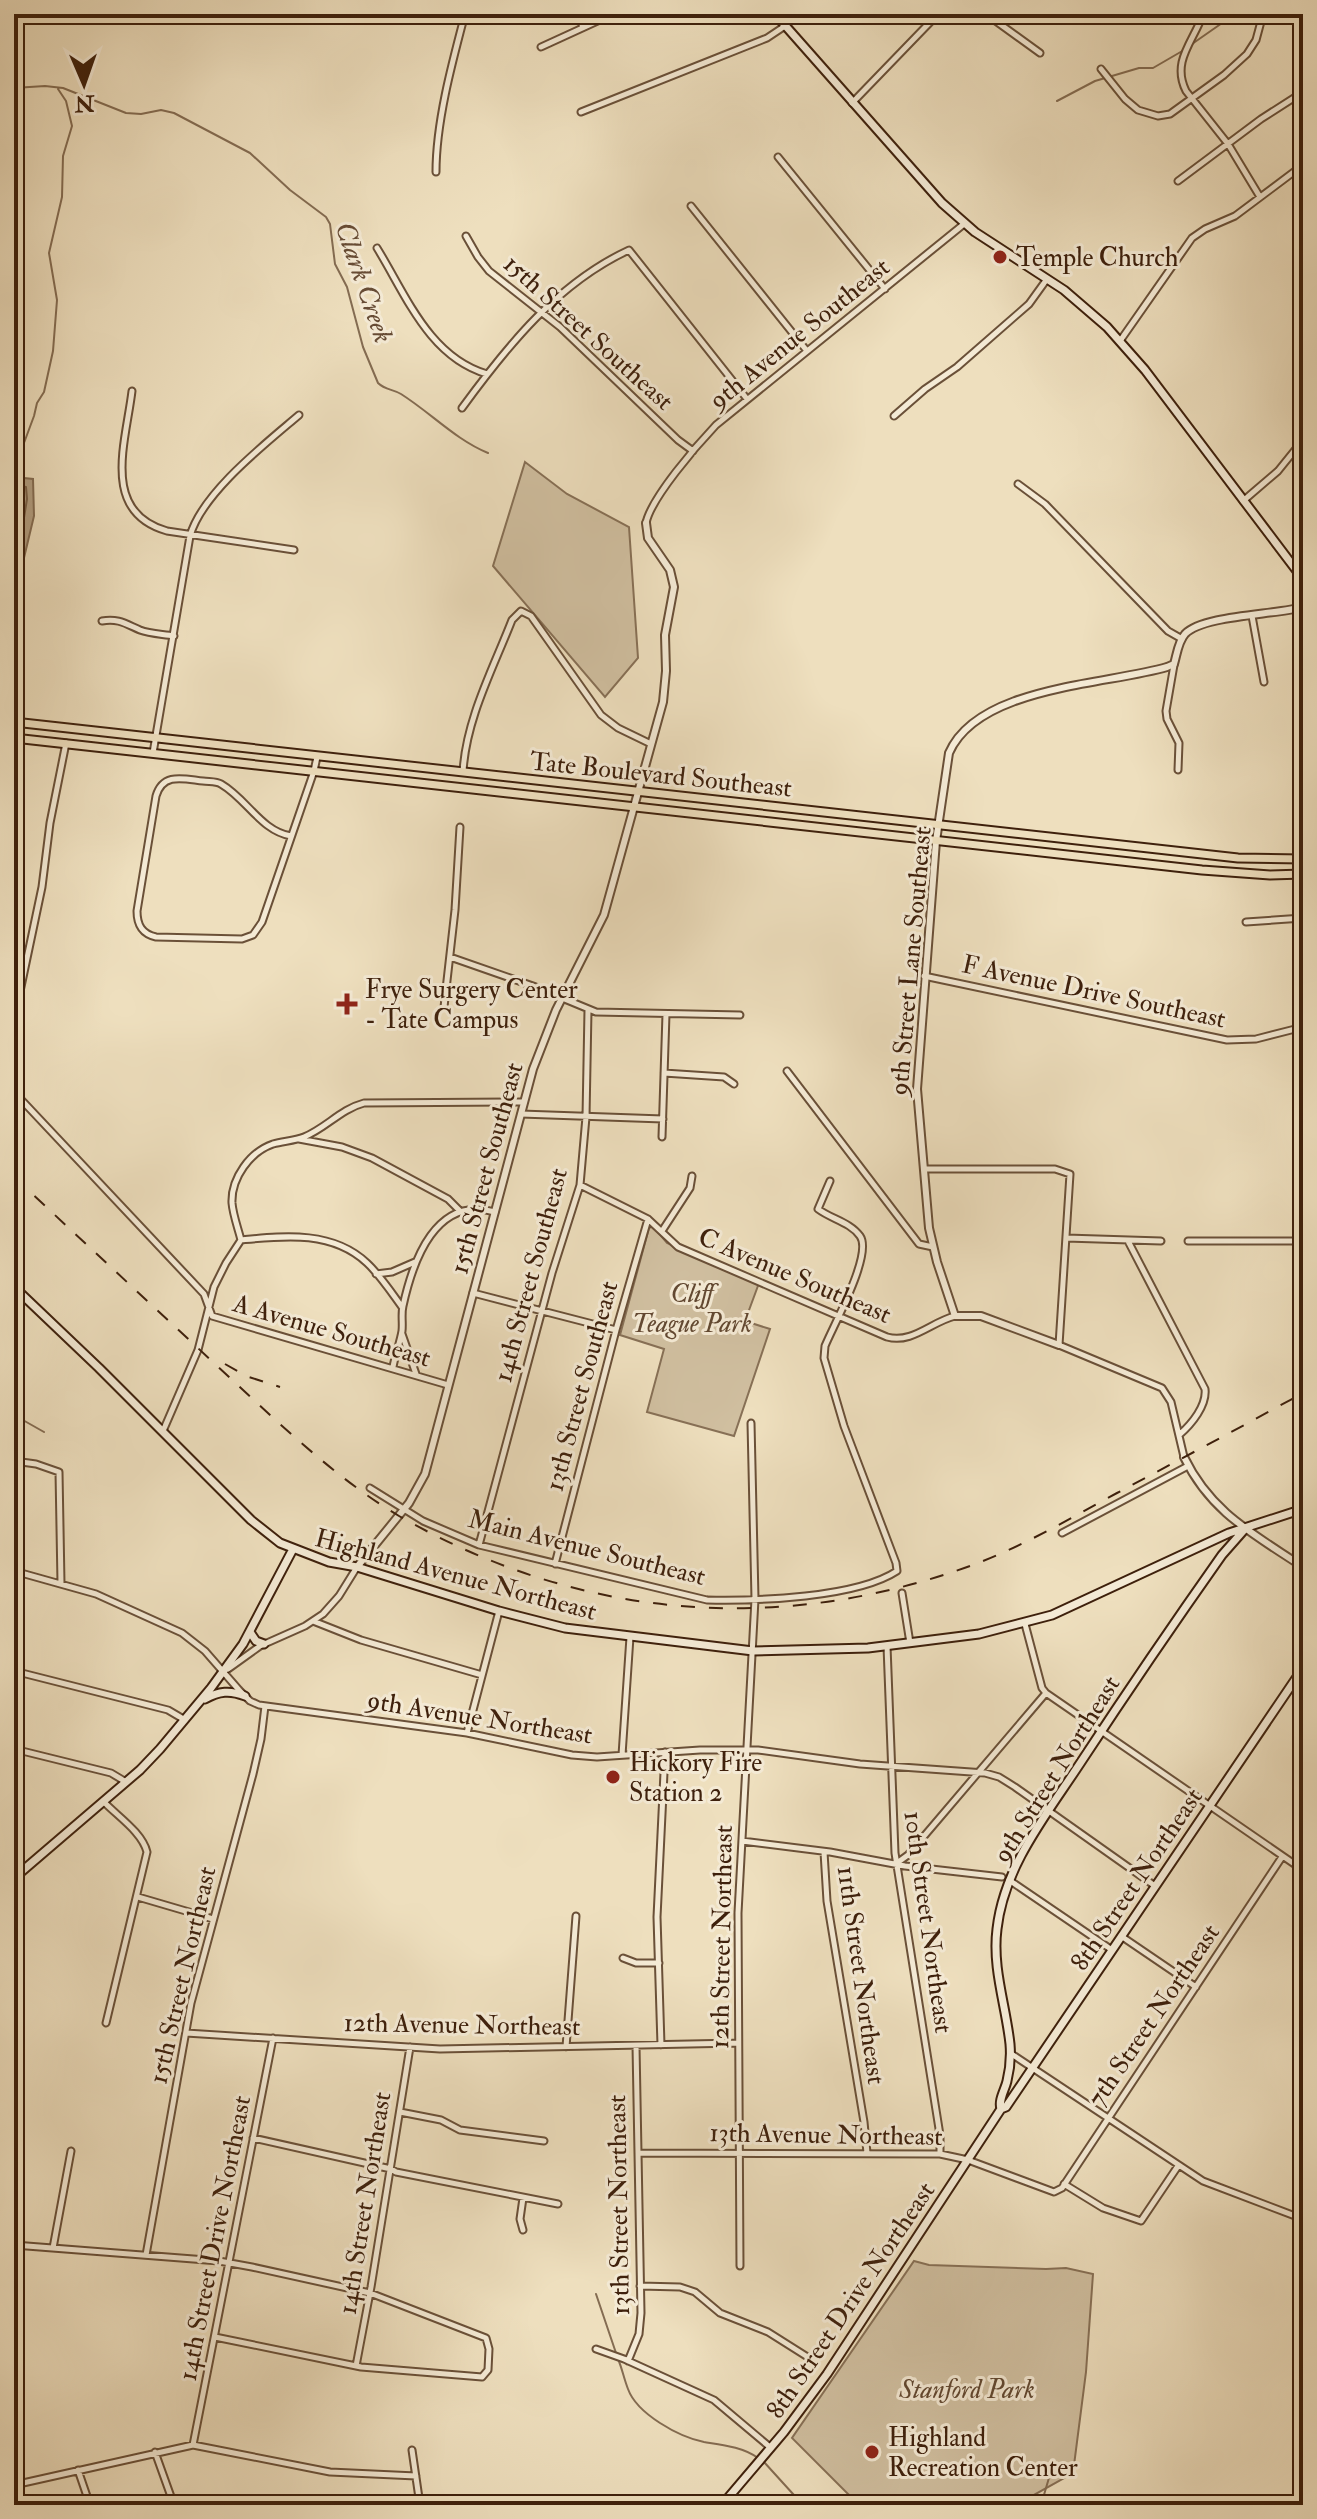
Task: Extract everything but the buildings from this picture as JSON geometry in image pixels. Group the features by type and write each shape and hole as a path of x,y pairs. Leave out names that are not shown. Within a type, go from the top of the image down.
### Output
{"main road":[{"path":"775,14 921,181 964,224 1048,278 1120,341 1303,579"},
{"name":"Tate Boulevard Southeast","path":"14,722 1238,858 1303,859"},
{"name":"Tate Boulevard Southeast","path":"14,738 1236,873 1303,874"},
{"name":"Highland Avenue Northeast","path":"14,1287 34,1303 251,1520 274,1539 329,1562 357,1567 565,1628 753,1651 887,1646 979,1634 1025,1624 1074,1606 1229,1533 1303,1509"},
{"name":"9th Street Northeast","path":"1001,2109 999,2104 1007,2081 1010,2053 996,1948 1006,1879 1101,1731 1222,1555 1246,1529"},
{"path":"14,1878 153,1758 224,1672 250,1632 293,1549"},
{"path":"250,1632 256,1641 264,1644"},
{"name":"8th Street Northeast","path":"1001,2109 1006,2107 1033,2068 1303,1668"},
{"path":"200,1702 227,1691 245,1696"},
{"name":"8th Street Drive Northeast","path":"722,2505 771,2448 835,2362 1001,2109"}],"street":[{"path":"436,172 447,91 465,14"},
{"path":"578,14 583,27"},
{"path":"541,47 613,14"},
{"path":"920,14 928,24"},
{"path":"852,103 938,14"},
{"path":"986,14 1040,53"},
{"path":"1203,14 1183,56 1180,67 1182,85 1228,144 1260,197"},
{"path":"1101,69 1129,103 1146,114 1170,114 1224,75 1247,54 1256,40 1263,14"},
{"path":"581,112 767,38 785,26"},
{"path":"1178,181 1300,94"},
{"path":"778,157 885,289"},
{"path":"1120,341 1192,238 1235,216 1303,165"},
{"path":"691,206 807,351"},
{"name":"9th Avenue Southeast","path":"646,523 653,504 716,425 964,224"},
{"name":"15th Street Southeast","path":"466,236 489,271 543,313 693,451"},
{"path":"377,248 431,337 466,366 487,374"},
{"path":"462,408 487,374 559,295 585,274 629,250 747,399"},
{"path":"894,416 957,367 1029,304 1048,278"},
{"path":"132,391 121,470 126,499 137,516 150,526 190,536 294,550"},
{"path":"153,753 195,521 206,504 260,448 299,415"},
{"path":"1243,501 1278,471 1303,440"},
{"path":"1018,484 1045,504 1168,631 1182,639"},
{"name":"15th Street Southeast","path":"405,1508 425,1474 541,1046 561,998 604,915 666,689 665,635 674,587 670,570 648,538 646,523"},
{"path":"1291,563 1303,554"},
{"path":"1178,770 1179,743 1166,711 1182,639 1191,629 1206,623 1303,607"},
{"path":"463,772 465,748 473,720 512,620 521,611 531,616 601,715 618,728 651,744"},
{"path":"1252,616 1264,682"},
{"path":"102,621 112,619 141,630 174,636"},
{"name":"9th Street Lane Southeast","path":"955,1316 933,1247 927,1216 917,1089 936,841 948,759 955,742 982,719 1005,705 1028,696 1174,664"},
{"path":"14,1020 40,900 50,823 66,743"},
{"path":"291,836 272,829 218,783 175,778 164,783 158,790 137,911 140,928 147,935 156,937 235,940 250,937 262,922 314,771 317,757"},
{"path":"444,1007 460,827"},
{"path":"1246,922 1303,918"},
{"path":"450,957 533,986 588,1010 606,1013 740,1015"},
{"name":"F Avenue Drive Southeast","path":"924,976 1227,1040 1256,1039 1303,1027"},
{"name":"14th Street Southeast","path":"479,1545 542,1310 580,1185 586,1117 588,1010"},
{"path":"662,1137 666,1014"},
{"path":"787,1071 919,1244 933,1247"},
{"path":"664,1073 724,1077 734,1084"},
{"path":"14,1092 204,1294 208,1310"},
{"path":"163,1431 199,1348 219,1277 241,1240 232,1206 235,1182 244,1166 257,1153 318,1130 356,1105 381,1102 524,1102"},
{"path":"521,1114 663,1119"},
{"path":"297,1139 342,1147 372,1158 448,1199 460,1211"},
{"path":"923,1169 1055,1169 1070,1174 1059,1345"},
{"path":"662,1231 690,1188 692,1176"},
{"path":"830,1181 818,1208 854,1229 864,1242 860,1266 839,1315"},
{"name":"C Avenue Southeast","path":"580,1185 648,1219 678,1247 887,1337 902,1340 912,1337 937,1321 955,1316"},
{"path":"393,1367 402,1332 403,1308 422,1249 435,1230 460,1211 479,1208 495,1212"},
{"name":"13th Street Southeast","path":"555,1564 648,1219"},
{"path":"241,1240 294,1235 328,1242 361,1258 403,1308"},
{"path":"1066,1238 1161,1241"},
{"path":"1128,1241 1205,1389 1205,1401 1189,1426 1179,1435"},
{"path":"1188,1241 1303,1241"},
{"path":"376,1274 416,1262"},
{"path":"473,1293 616,1330"},
{"name":"A Avenue Southeast","path":"208,1310 212,1316 448,1385"},
{"name":"Main Avenue Southeast","path":"370,1488 423,1521 479,1545 697,1598 755,1599 845,1590 876,1582 897,1571 896,1563 844,1426 824,1358 825,1346 839,1315"},
{"path":"955,1316 981,1316 1162,1388 1171,1402 1188,1466 1216,1506 1303,1567"},
{"path":"402,1332 416,1375"},
{"name":"12th Street Northeast","path":"740,2266 738,1913 755,1609 751,1423"},
{"path":"14,1461 59,1472 61,1583"},
{"path":"1062,1533 1188,1466"},
{"path":"224,1672 264,1644 313,1621 332,1604 357,1567 405,1508"},
{"name":"9th Avenue Northeast","path":"14,1571 96,1594 182,1633 205,1651 253,1703 467,1733 564,1754 597,1757 747,1750 891,1767 980,1773 999,1777 1155,1886"},
{"path":"902,1593 910,1644"},
{"path":"467,1733 499,1611"},
{"name":"9th Avenue Northeast","path":"313,1621 361,1640 482,1675"},
{"path":"1025,1624 1046,1693 1303,1870"},
{"path":"622,1755 630,1637"},
{"name":"10th Street Northeast","path":"887,1646 896,1864 940,2135 940,2154"},
{"path":"14,1671 168,1710 185,1720"},
{"path":"896,1864 908,1855 980,1773 1046,1693"},
{"name":"15th Street Northeast","path":"146,2255 191,2003 253,1774 265,1706"},
{"path":"14,1749 111,1773 126,1782"},
{"path":"661,2045 657,1917 665,1752"},
{"path":"103,1801 146,1847 147,1857 106,2023"},
{"path":"742,1841 1006,1879 1112,1950"},
{"name":"11th Street Northeast","path":"824,1852 827,1901 867,2153"},
{"name":"7th Street Northeast","path":"1054,2192 1064,2184 1282,1857"},
{"path":"138,1897 213,1919"},
{"path":"566,2047 576,1916"},
{"path":"1121,1936 1196,1987"},
{"path":"623,1958 636,1963 659,1963"},
{"name":"12th Avenue Northeast","path":"186,2033 482,2049 738,2043"},
{"name":"14th Street Drive Northeast","path":"193,2445 273,2038"},
{"name":"13th Street Northeast","path":"628,2361 639,2334 636,2046"},
{"name":"14th Street Northeast","path":"356,2366 410,2047"},
{"path":"1010,2053 1212,2186 1303,2219"},
{"path":"400,2112 441,2120 460,2130 544,2141"},
{"path":"253,2138 396,2172 558,2204"},
{"path":"53,2248 71,2151"},
{"name":"13th Avenue Northeast","path":"638,2153 940,2154 968,2160 1054,2192"},
{"path":"1064,2184 1103,2208 1141,2221 1178,2166"},
{"path":"523,2198 520,2219 523,2230"},
{"path":"14,2245 229,2263 370,2293 486,2338 488,2370 482,2377 356,2366 215,2337"},
{"path":"640,2286 680,2287 695,2292 720,2313 768,2332 806,2356"},
{"path":"596,2349 714,2400 771,2448"},
{"path":"14,2485 193,2445 330,2472 416,2476"},
{"path":"412,2450 420,2505"},
{"path":"155,2452 174,2505"},
{"path":"78,2470 90,2505"}],"green space":[{"path":"525,462 567,494 629,527 638,658 605,697 493,566"},
{"name":"Cliff Teague Park","path":"653,1226 667,1243 759,1283 745,1321 770,1329 734,1436 647,1412 664,1349 620,1335 649,1228"},
{"name":"Stanford Park","path":"914,2261 929,2265 1066,2268 1093,2274 1086,2372 1073,2473 1016,2505 859,2505 792,2438"}],"water":[{"path":"14,477 33,479 34,516 20,590 17,591 14,576"}],"waterway":[{"path":"1192,44 1235,14"},
{"path":"1057,101 1095,81 1139,68 1153,68 1184,50"},
{"name":"Clark Creek","path":"14,88 63,88 126,113 161,110 174,113 250,153 290,190 326,217 330,224 335,264 347,287 363,347 378,383 401,394 465,441 488,453"},
{"path":"17,477 21,451 37,403 44,392 53,351 57,300 49,253 62,197 63,156 72,126 66,101 58,89"},
{"path":"14,1415 44,1432"},
{"path":"596,2294 616,2353"},
{"path":"618,2359 633,2398 660,2423 694,2439 739,2449 758,2458"},
{"path":"764,2462 803,2505"},
{"path":"1041,2505 1051,2471"}],"railway":[{"path":"14,1177 271,1416 365,1494 399,1516 467,1551 537,1577 607,1596 679,1606 751,1608 824,1602 897,1588 970,1566 1027,1541 1303,1393"},
{"path":"225,1364 246,1376 280,1387"}],"place":[{"name":"Temple Church","path":"1000,257"},
{"name":"Frye Surgery Center - Tate Campus","path":"347,1004"},
{"name":"Hickory Fire Station 2","path":"613,1777"},
{"name":"Highland Recreation Center","path":"872,2452"}]}
